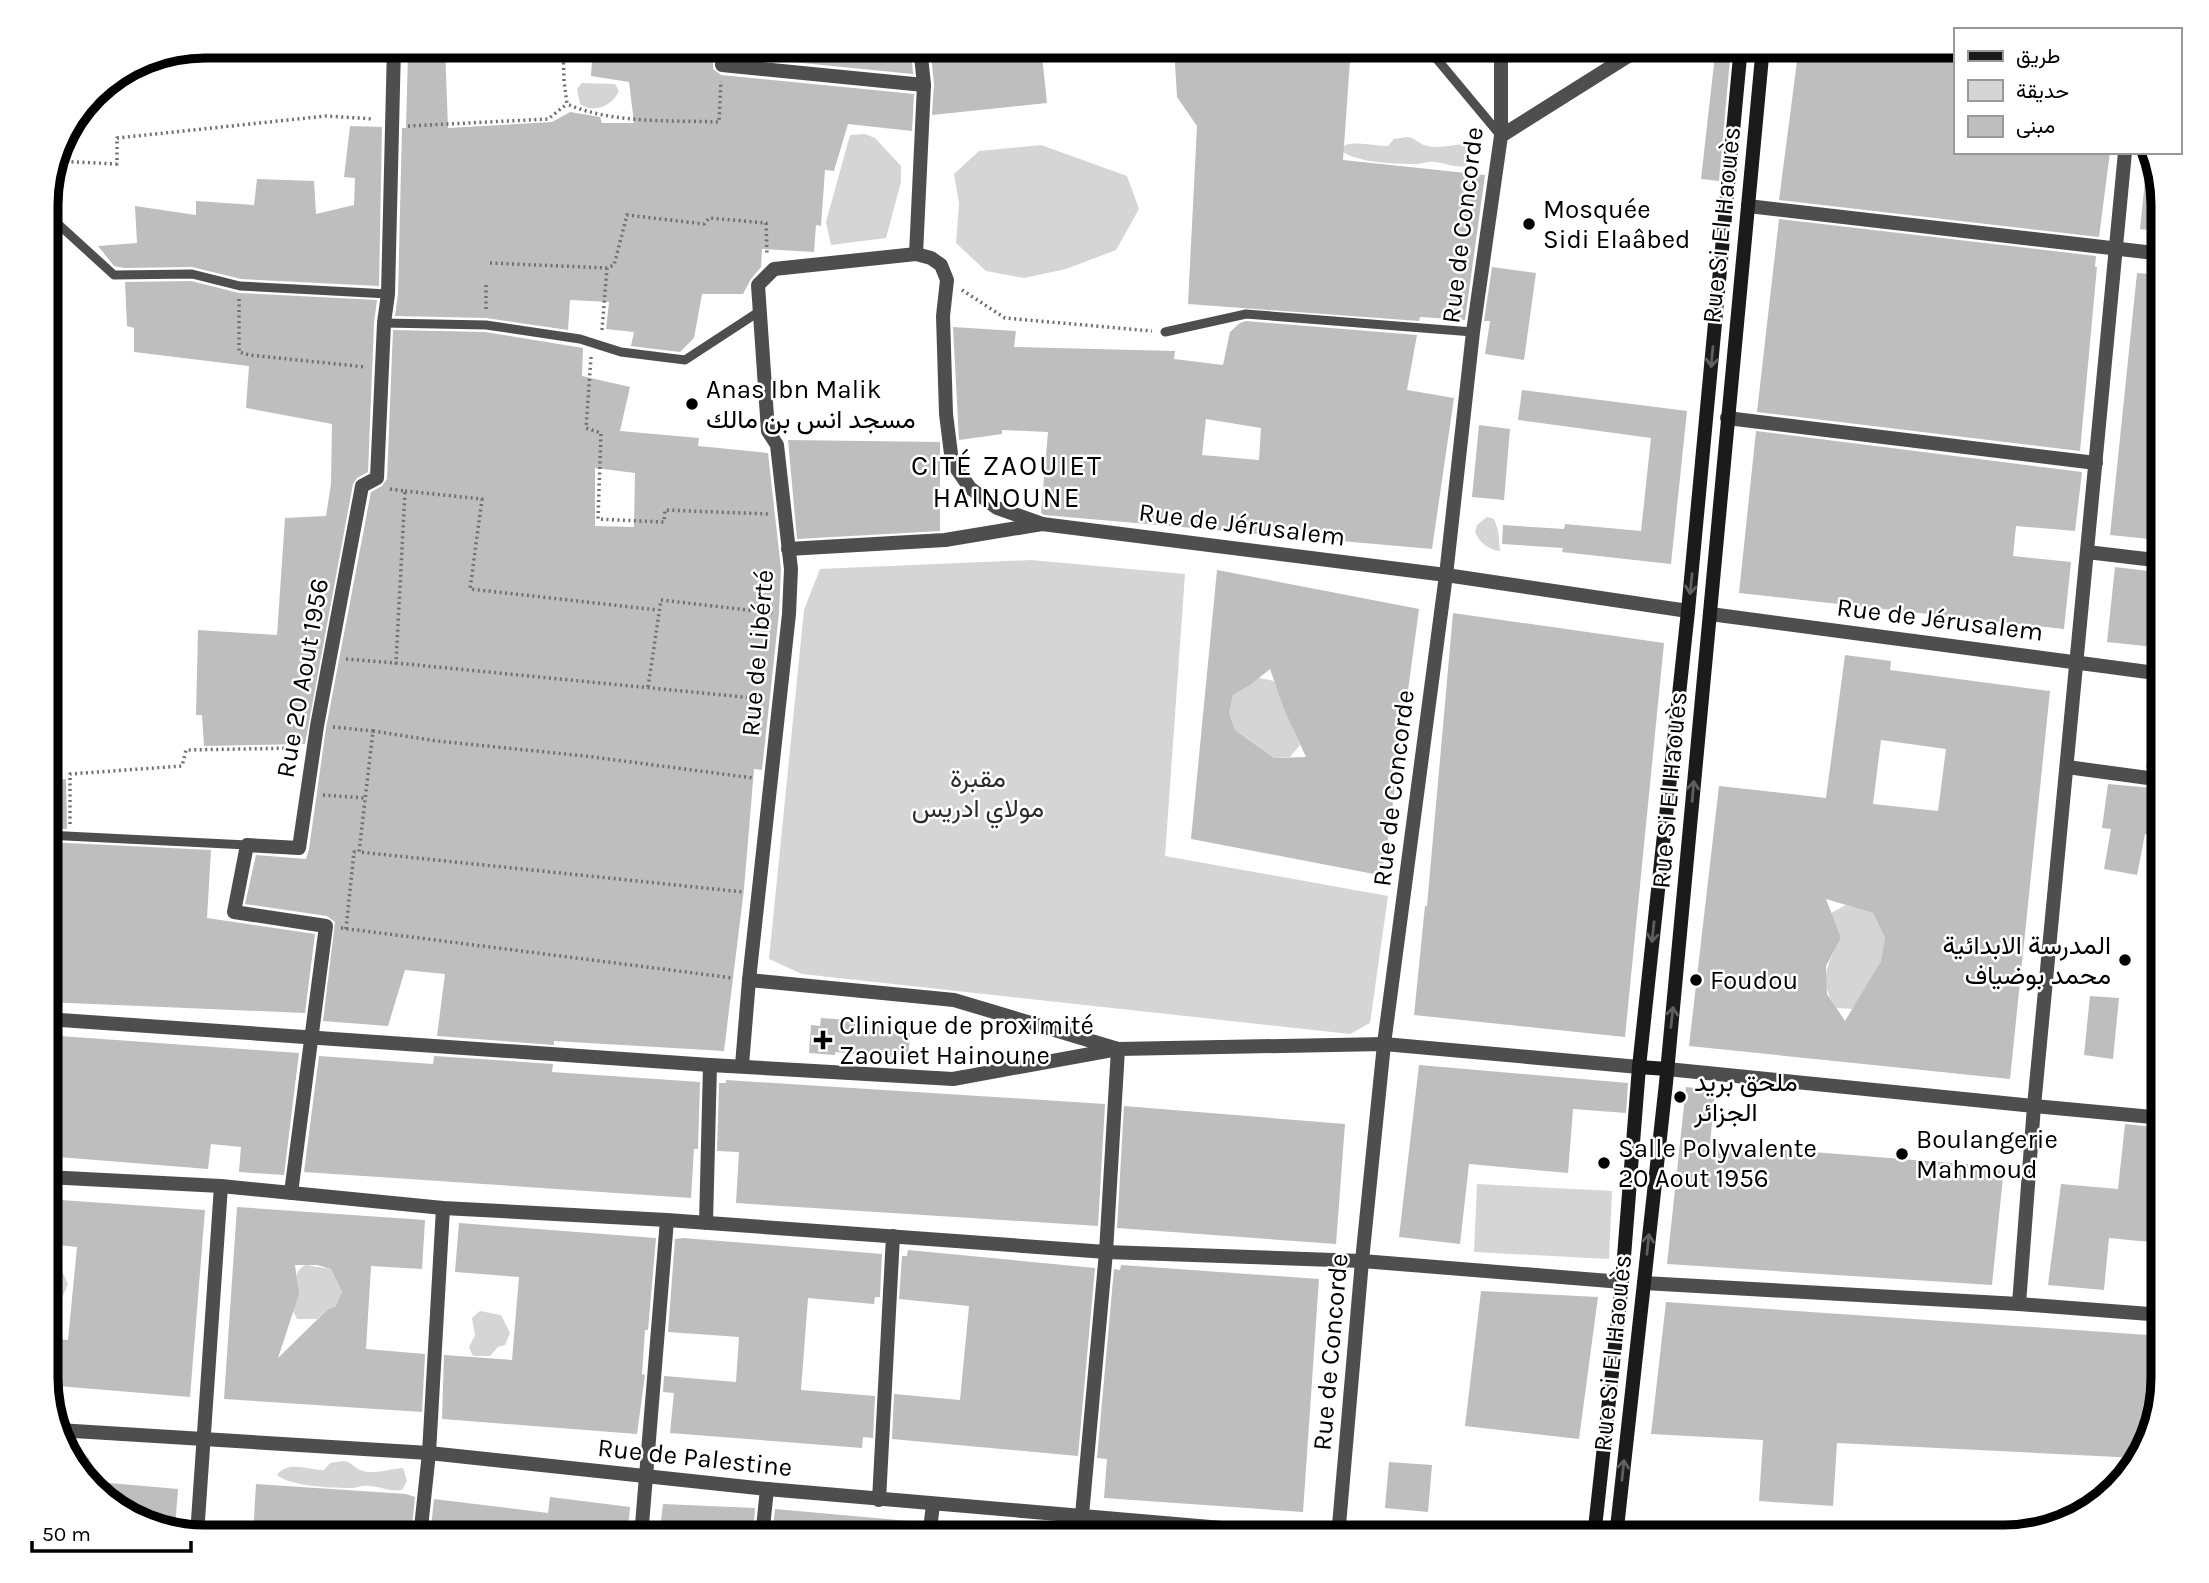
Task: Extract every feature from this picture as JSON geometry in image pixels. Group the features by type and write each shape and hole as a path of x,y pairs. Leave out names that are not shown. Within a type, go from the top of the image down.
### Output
{"street":[{"path":"377,478 384,323 388,294 394,58"},
{"path":"722,58 722,65 924,85"},
{"path":"916,254 924,85 921,58"},
{"name":"Rue de Concorde","path":"1339,1525 1384,1044 1501,136 1501,58"},
{"path":"1501,136 1625,58"},
{"name":"Rue Si El Haouès","path":"1595,1525 1622,1282 1639,1067 1688,611 1740,58"},
{"name":"Rue Si El Haouès","path":"1617,1525 1667,1069 1762,58"},
{"path":"2019,1304 2034,1106 2125,154"},
{"path":"1748,206 2151,253"},
{"path":"768,275 774,269 916,254 932,258 941,265 947,279 943,316 946,414 952,462 970,488 997,508 1042,524"},
{"name":"Rue de Libérté","path":"742,1065 789,614 791,569 777,444 768,431 758,285 768,275"},
{"path":"1727,418 2096,463"},
{"name":"Rue 20 Aout 1956","path":"247,845 299,848 313,747 362,486 377,478"},
{"name":"Rue de Jérusalem","path":"788,549 946,540 1042,524 1446,575 1688,611"},
{"path":"2087,552 2151,559"},
{"path":"1688,611 1710,614"},
{"name":"Rue de Jérusalem","path":"1710,614 2151,672"},
{"path":"2067,767 2151,778"},
{"path":"247,845 234,912 326,926 291,1193"},
{"path":"749,980 954,1000 1118,1049"},
{"path":"58,1020 953,1079 1118,1049 1384,1044 2151,1117"},
{"path":"1081,1525 1106,1252 1118,1049"},
{"path":"706,1223 710,1065"},
{"path":"58,1178 221,1186 443,1208 667,1220 1106,1252 1362,1261 1622,1282 2151,1314"},
{"path":"198,1525 221,1186"},
{"path":"421,1525 429,1453 443,1208"},
{"path":"642,1525 667,1220"},
{"path":"879,1500 893,1237"},
{"name":"Rue de Palestine","path":"68,1431 429,1453 879,1500 1167,1525"},
{"path":"763,1525 767,1489"},
{"path":"931,1525 933,1505"}],"lane":[{"path":"1436,58 1501,136"},
{"path":"58,224 114,275 192,274 240,286 388,294"},
{"path":"384,323 486,325 596,344 621,352 685,360 760,311"},
{"path":"1165,332 1246,314 1474,332"},
{"path":"58,836 247,845"}],"path":[{"path":"563,58 568,104"},
{"path":"568,104 583,111 620,117 719,122 722,65"},
{"path":"65,161 117,164 117,138 326,116 377,119 391,127 548,118 568,104"},
{"path":"490,263 607,268 614,265 626,215 704,224 709,218 766,223 768,275"},
{"path":"607,268 586,428 601,433 598,519 663,523 665,510 785,515"},
{"path":"947,279 1005,318 1165,332"},
{"path":"486,285 486,325"},
{"path":"240,286 239,352 382,368"},
{"path":"377,478 381,488 482,499 470,589 658,610"},
{"path":"397,663 405,491"},
{"path":"648,687 661,600 789,614"},
{"path":"329,658 779,701"},
{"path":"317,726 770,780"},
{"path":"359,852 373,732"},
{"path":"70,836 70,774 182,766 186,750 313,747"},
{"path":"307,793 365,798"},
{"path":"346,929 355,852 758,894"},
{"path":"326,926 749,980"}],"green space":[{"path":"582,83 615,84 619,91 612,101 602,107 585,107 580,104 577,89"},
{"path":"865,134 875,138 901,166 901,182 886,238 831,245 826,222 850,135"},
{"path":"1407,137 1432,147 1467,144 1471,157 1466,166 1432,162 1399,164 1357,158 1342,151 1345,145 1388,146 1394,139"},
{"path":"1041,145 1127,176 1139,209 1116,250 1066,269 1024,278 986,271 956,243 959,203 954,174 979,151"},
{"path":"1487,517 1494,519 1500,551 1485,545 1475,532 1477,525"},
{"name":"مقبرة مولاي ادريس","path":"1031,560 1185,574 1165,856 1388,896 1370,1023 1350,1034 802,974 769,959 804,610 820,569"},
{"path":"1259,678 1274,681 1300,745 1290,757 1274,758 1235,730 1229,713 1233,695"},
{"path":"1846,905 1873,913 1885,938 1881,961 1853,1009 1836,1008 1830,998 1826,981 1829,964 1841,938 1831,913"},
{"path":"1477,1184 1612,1191 1609,1259 1474,1252"},
{"path":"58,1262 68,1284 58,1308"},
{"path":"306,1265 331,1269 342,1292 335,1307 328,1309 317,1319 297,1319 292,1309 297,1295 297,1273"},
{"path":"480,1311 501,1315 510,1333 505,1345 498,1347 490,1356 473,1356 469,1347 475,1335 472,1318"},
{"path":"77,1452 84,1453 90,1459 86,1465"},
{"path":"343,1461 369,1472 403,1468 407,1481 402,1490 368,1486 336,1488 292,1482 277,1475 292,1467 324,1470 330,1463"}],"building":[{"path":"408,58 445,58 448,128 552,122 570,112 600,117 602,123 634,123 629,82 591,76 592,58 713,58 713,69 721,75 914,94 912,131 848,124 834,171 825,170 821,226 816,225 814,252 762,249 761,267 743,294 702,294 694,338 680,352 631,346 634,332 606,329 609,302 570,300 568,330 486,318 395,316 398,294 402,128 406,128"},
{"path":"752,58 912,58 913,74"},
{"path":"931,58 1042,58 1047,103 932,115 934,84"},
{"path":"1175,58 1350,58 1343,160 1485,175 1465,320 1420,317 1419,321 1188,304 1197,126 1177,97"},
{"path":"1715,58 1730,58 1719,181 1701,179"},
{"path":"1797,58 1954,58 1954,154 2110,154 2099,237 1779,200"},
{"path":"350,126 382,127 379,286 241,279 192,267 124,268 114,266 98,246 137,243 135,206 196,215 196,201 254,205 257,179 314,181 316,214 354,205 355,178 344,177"},
{"path":"2146,168 2150,185 2151,230 2140,229"},
{"path":"1779,219 2096,256 2080,451 1757,412"},
{"path":"1492,267 1536,273 1524,360 1485,354 1490,321 1484,321"},
{"path":"2137,273 2151,274 2151,539 2110,535"},
{"path":"191,281 239,293 377,300 368,472 357,478 353,484 305,744 204,746 202,715 196,715 198,630 277,635 285,518 326,516 331,484 332,424 246,408 249,366 134,352 134,328 127,326 125,282"},
{"path":"1246,321 1417,335 1407,390 1454,398 1432,549 1044,515 1041,513 1048,432 1002,430 1002,434 959,440 953,327 1016,331 1014,347 1175,351 1174,359 1223,365 1230,332","holes":["1206,419 1261,428 1259,460 1202,455"]},
{"path":"393,330 485,332 583,348 582,376 630,387 620,431 699,438 698,446 768,453 781,569 779,613 762,770 754,769 744,889 724,1051 554,1041 554,1045 437,1036 445,974 405,970 388,1026 323,1021 335,922 327,916 245,904 256,855 306,859 326,728 371,492 382,486 387,479","holes":["595,468 635,473 634,527 595,526"]},
{"path":"1522,390 1687,411 1671,564 1562,552 1563,548 1502,544 1503,525 1564,529 1565,524 1641,531 1651,438 1518,420"},
{"path":"1479,425 1510,429 1504,500 1472,497"},
{"path":"1756,431 2082,472 2075,531 2016,526 2013,556 2071,562 2064,629 1739,593"},
{"path":"788,440 940,442 940,531 797,539"},
{"path":"2115,567 2151,571 2151,647 2107,642"},
{"path":"1217,570 1419,609 1385,861 1374,874 1191,839","holes":["1270,669 1284,709 1306,757 1274,758 1235,730 1229,713 1233,695"]},
{"path":"1453,613 1664,643 1625,1037 1414,1015 1427,906"},
{"path":"1845,655 1891,661 1890,670 2050,691 2010,1079 1689,1046 1719,786 1826,798","holes":["1881,740 1946,749 1938,811 1873,804","1826,899 1873,913 1885,938 1881,961 1845,1021 1827,994 1826,966 1841,938"]},
{"path":"2151,736 2151,769 2146,768"},
{"path":"58,779 66,779 67,829 58,829"},
{"path":"2108,784 2151,788 2151,835 2145,834 2137,875 2104,869 2111,829 2102,828"},
{"path":"58,843 211,850 207,918 315,934 305,1013 58,1003"},
{"path":"2090,996 2119,998 2113,1059 2084,1055"},
{"path":"821,1018 911,1024 908,1058 835,1052 835,1055 809,1053 811,1025 820,1026"},
{"path":"58,1036 299,1053 284,1175 239,1172 241,1147 211,1144 208,1169 58,1157"},
{"path":"319,1056 433,1064 434,1056 553,1064 552,1072 700,1082 698,1149 694,1149 691,1198 304,1172"},
{"path":"1419,1065 1628,1083 1626,1113 1573,1109 1568,1173 1469,1164 1460,1244 1399,1237"},
{"path":"726,1080 1105,1104 1098,1226 736,1203 739,1152 717,1151 719,1083 726,1083"},
{"path":"1686,1087 1715,1090 1710,1144 2004,1167 1992,1285 1667,1264"},
{"path":"1124,1106 1345,1124 1336,1244 1117,1228"},
{"path":"2125,1124 2151,1127 2150,1242 2109,1238 2104,1290 2048,1285 2061,1184 2118,1189"},
{"path":"58,1200 205,1210 190,1397 58,1386 58,1339 68,1340 77,1247 58,1245"},
{"path":"237,1207 425,1220 422,1269 371,1266 366,1349 425,1354 422,1412 224,1399","holes":["295,1265 317,1265 331,1269 342,1292 335,1307 328,1309 278,1358 299,1294"]},
{"path":"459,1223 656,1238 648,1330 645,1330 642,1374 645,1375 637,1434 442,1419 444,1355 512,1360 519,1277 455,1272"},
{"path":"675,1239 882,1254 880,1297 875,1297 874,1304 808,1298 801,1390 875,1396 873,1438 863,1437 862,1448 670,1433 674,1393 663,1392 664,1376 736,1382 739,1337 668,1332"},
{"path":"908,1250 1095,1268 1078,1456 892,1439 894,1394 960,1400 969,1306 899,1299 902,1256 907,1256"},
{"path":"1121,1265 1319,1279 1303,1512 1104,1498 1107,1459 1097,1458 1114,1269 1120,1270"},
{"path":"1481,1291 1598,1297 1579,1439 1465,1426"},
{"path":"1666,1302 2151,1335 2150,1398 2143,1426 2128,1458 1837,1443 1833,1506 1759,1501 1763,1440 1651,1434"},
{"path":"1389,1462 1432,1465 1428,1512 1385,1508"},
{"path":"101,1482 178,1489 175,1522 131,1506"},
{"path":"256,1484 406,1494 415,1497 412,1525 254,1525"},
{"path":"550,1497 630,1507 628,1525 431,1525 434,1499 548,1513"},
{"path":"663,1504 755,1508 754,1525 660,1525"},
{"path":"775,1509 909,1521 908,1525 773,1525"}],"place":[{"name":"Mosquée Sidi Elaâbed","path":"1529,224"},
{"name":"Anas Ibn Malik مسجد انس بن مالك","path":"692,404"},
{"name":"المدرسة الابدائية محمد بوضياف","path":"2125,960"},
{"name":"Foudou","path":"1696,980"},
{"name":"Clinique de proximité Zaouiet Hainoune","path":"823,1040"},
{"name":"ملحق بريد الجزائر","path":"1680,1097"},
{"name":"Boulangerie Mahmoud","path":"1902,1154"},
{"name":"Salle Polyvalente 20 Aout 1956","path":"1604,1163"}],"district":[{"name":"CITÉ ZAOUIET HAINOUNE","path":"1007,481"}]}
